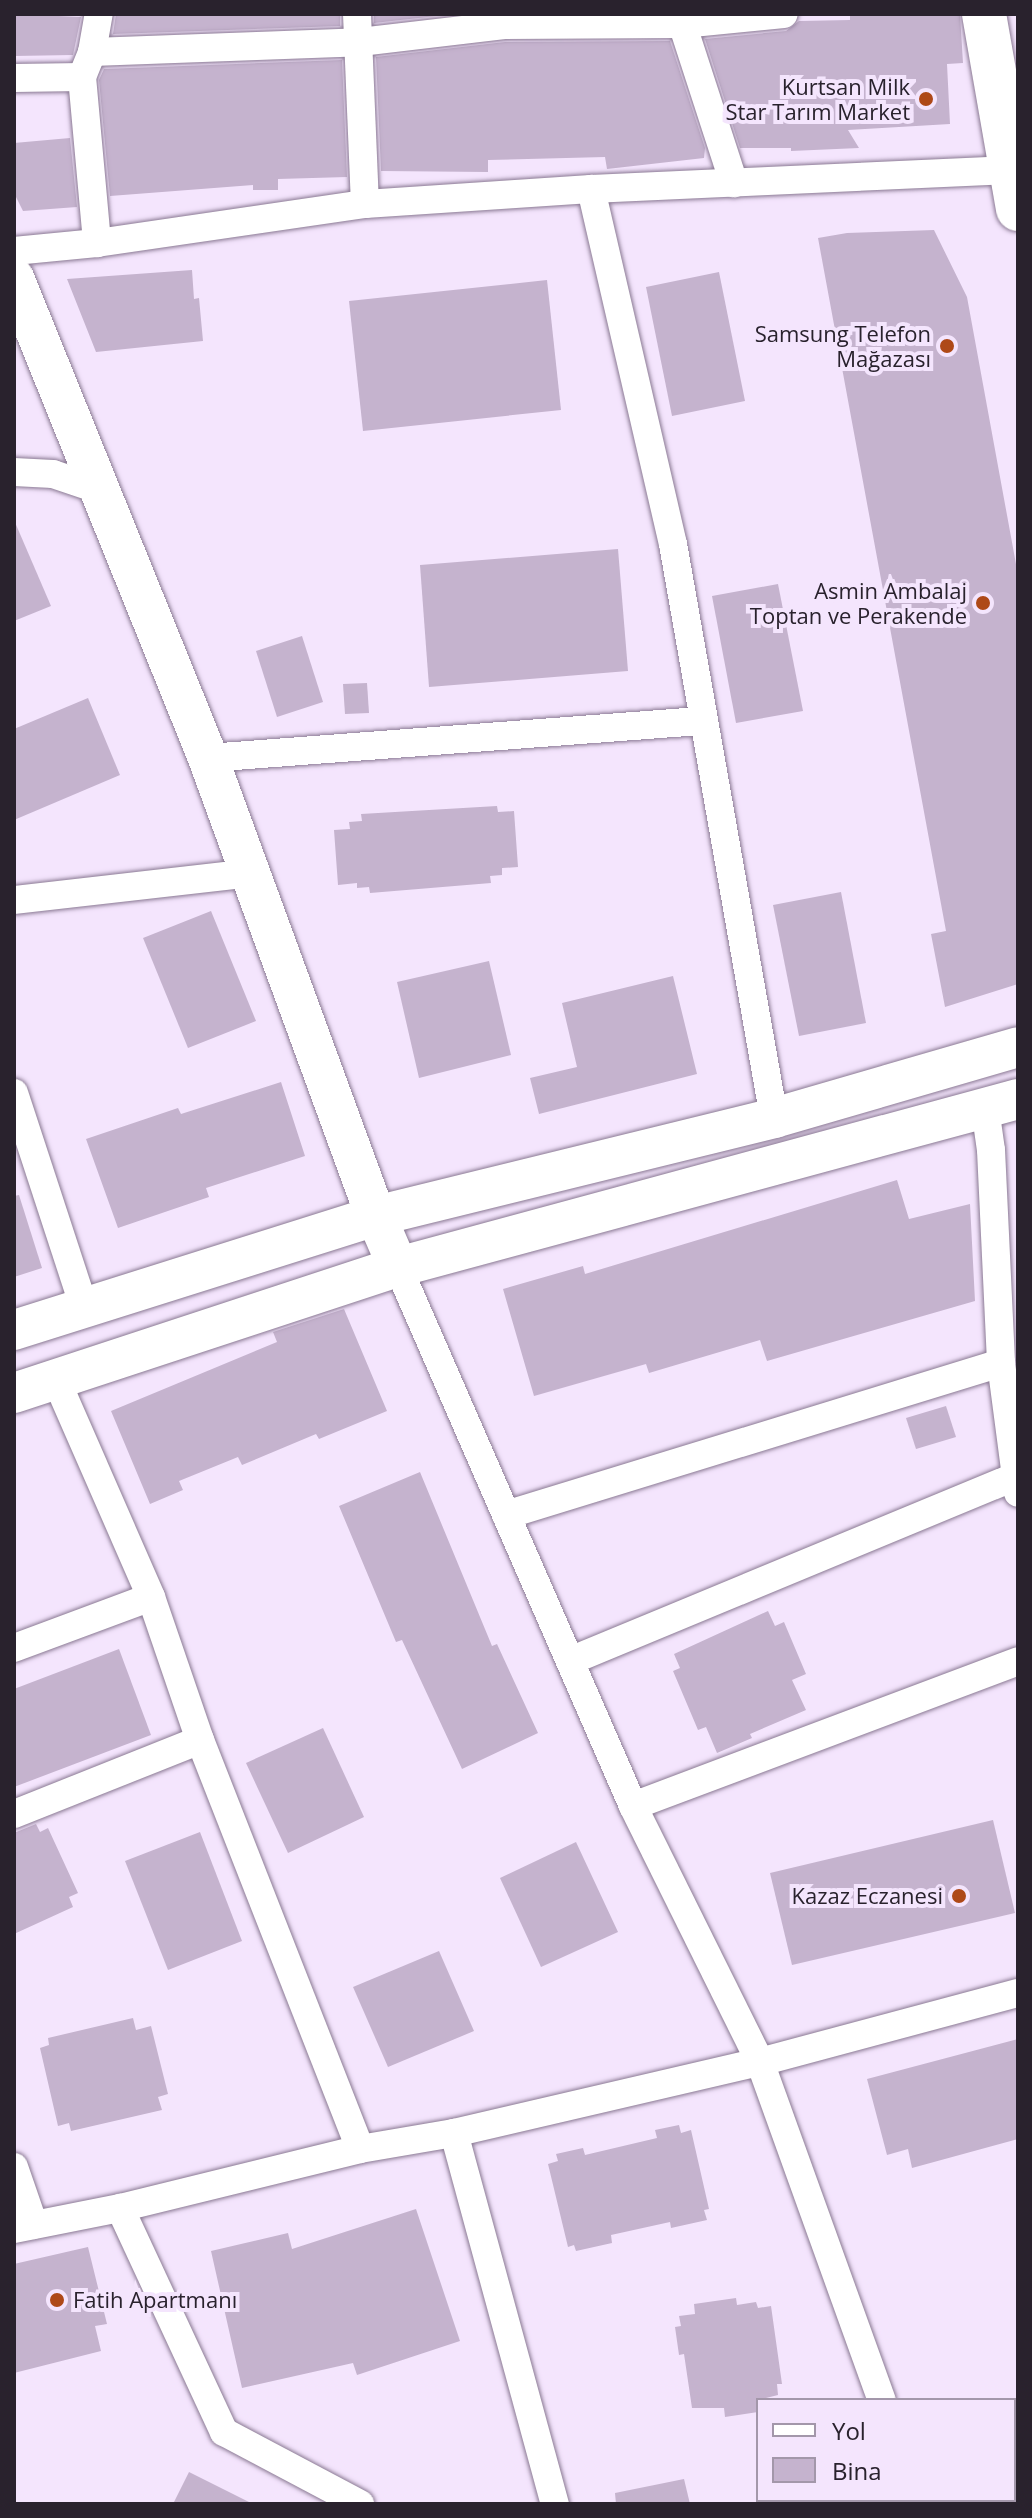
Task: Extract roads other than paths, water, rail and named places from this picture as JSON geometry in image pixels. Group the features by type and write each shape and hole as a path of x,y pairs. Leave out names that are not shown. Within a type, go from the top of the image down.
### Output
{"highway":[{"path":"984,14 1014,190"}],"main road":[{"path":"14,278 208,758 376,1216 398,1267"},
{"path":"14,1330 376,1216 774,1118 1018,1047"},
{"path":"14,1393 55,1377 398,1267 1002,1103"}],"street":[{"path":"97,243 87,65 99,14"},
{"path":"14,78 358,28 784,14"},
{"path":"680,19 734,183"},
{"path":"358,28 365,204"},
{"path":"14,251 97,243 365,204 591,189 734,183 1014,190"},
{"path":"591,189 673,544 774,1118"},
{"path":"14,472 53,474 100,490"},
{"path":"208,758 702,721"},
{"path":"14,900 250,873"},
{"path":"14,1093 84,1307"},
{"path":"570,1661 1017,1485 1001,1363 991,1150 1002,1103"},
{"path":"398,1267 633,1806 760,2062 881,2398"},
{"path":"506,1515 1001,1363"},
{"path":"55,1377 151,1597 200,1740 360,2149"},
{"path":"14,1648 151,1597"},
{"path":"633,1806 1018,1661"},
{"path":"14,1814 200,1740"},
{"path":"14,2167 24,2227 120,2208 360,2149 454,2133 760,2062 1018,1993"},
{"path":"454,2133 555,2504"},
{"path":"120,2208 224,2432 360,2504"}],"place":[{"name":"Kurtsan Milk Star Tarım Market","path":"926,99"},
{"name":"Samsung Telefon Mağazası","path":"947,346"},
{"name":"Asmin Ambalaj Toptan ve Perakende","path":"983,603"},
{"name":"Kazaz Eczanesi","path":"959,1896"},
{"name":"Fatih Apartmanı","path":"57,2300"}]}
